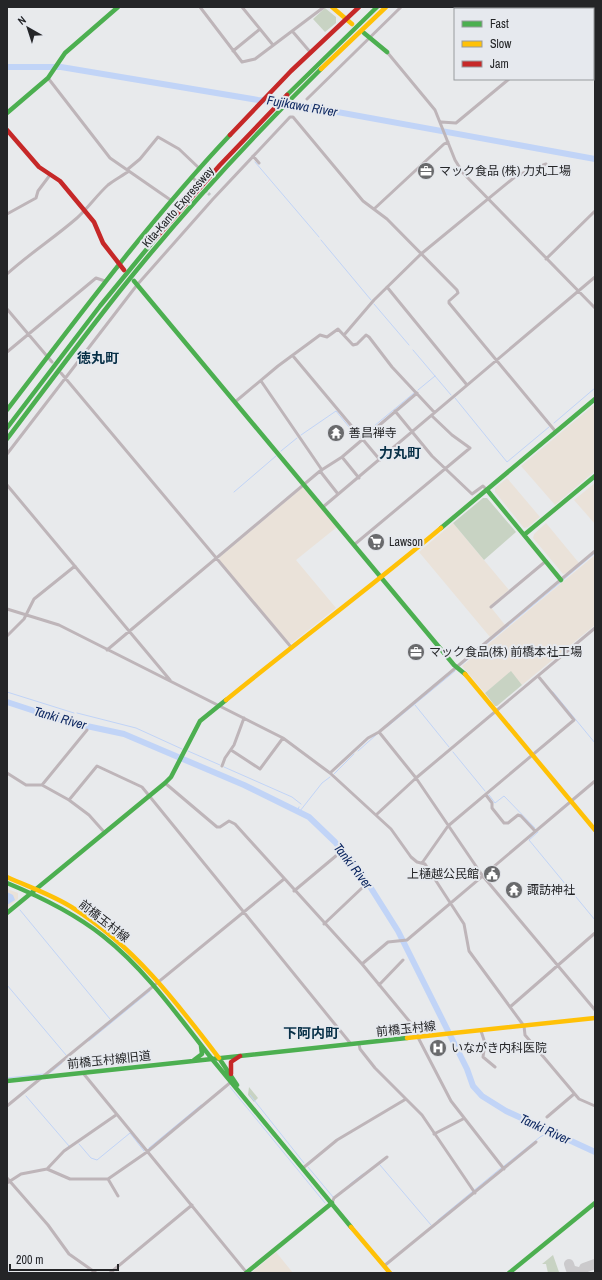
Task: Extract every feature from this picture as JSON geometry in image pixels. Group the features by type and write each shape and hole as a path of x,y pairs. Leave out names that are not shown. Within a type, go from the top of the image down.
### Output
{"main road":[{"path":"7,113 48,78 64,53 118,7"},
{"path":"332,7 352,24"},
{"path":"7,410 105,281 192,177 260,104 359,7"},
{"name":"Kita-Kanto Expressway","path":"7,428 132,265 207,179 287,94 377,7"},
{"name":"Kita-Kanto Expressway","path":"7,439 136,271 202,194 281,109 386,7"},
{"path":"364,33 387,52"},
{"path":"7,130 39,168 60,181 94,222 103,243 124,270"},
{"path":"135,283 595,830"},
{"path":"7,913 165,784 171,777 198,723 217,706 382,577 595,399"},
{"path":"524,536 595,476"},
{"path":"487,490 561,580"},
{"name":"前橋玉村線","path":"7,876 74,909 107,933 132,955 212,1059 595,1018"},
{"name":"前橋玉村線","path":"7,883 31,893 62,909 100,934 155,985 219,1058"},
{"path":"191,1062 202,1054 201,1045"},
{"path":"233,1082 231,1062 242,1056"},
{"path":"219,1058 231,1074"},
{"path":"212,1059 233,1082 390,1273"},
{"name":"前橋玉村線旧道","path":"7,1081 212,1059"},
{"path":"246,1273 332,1203"},
{"path":"509,1273 595,1203"}],"street":[{"path":"200,7 242,62 255,59 293,32 324,7"},
{"path":"242,7 273,45"},
{"path":"307,99 369,36 401,7"},
{"path":"233,51 260,29"},
{"path":"293,32 311,53"},
{"path":"387,52 432,106 441,123 458,166 488,199 595,308"},
{"path":"48,78 110,158 172,200"},
{"path":"441,123 456,123 508,80"},
{"path":"7,454 135,283 290,116 293,117 363,201 387,219 458,292 448,303 556,432"},
{"path":"7,274 50,238 60,233 85,211 109,184 129,170 140,159 158,137 179,149 200,169"},
{"path":"374,209 416,169 448,142"},
{"path":"253,156 259,163"},
{"path":"344,335 387,287 421,254 516,176 546,164"},
{"path":"7,214 36,198 38,191 50,175"},
{"path":"192,177 198,182"},
{"path":"210,195 213,199"},
{"path":"546,259 595,211"},
{"path":"324,507 413,433 432,416 434,412 595,277"},
{"path":"7,352 96,278 105,281"},
{"path":"387,287 467,384"},
{"path":"7,309 52,362"},
{"path":"235,402 320,335 327,337 338,329 353,345 357,344 366,335 369,337 392,367 434,412"},
{"path":"293,356 380,460"},
{"path":"61,373 291,647"},
{"path":"261,381 338,494"},
{"path":"107,650 304,484 321,470 342,457 417,393"},
{"path":"395,411 432,456 472,494 483,486 487,490"},
{"path":"355,544 470,448 452,435 432,416"},
{"path":"342,457 359,478"},
{"path":"7,486 172,682"},
{"path":"330,773 368,738 379,732 595,551"},
{"path":"491,607 546,562"},
{"path":"7,636 24,619 34,599 75,566"},
{"path":"7,609 59,625 217,706 244,718 283,738 330,773 391,829 411,857 418,862 425,864 464,924 470,951 524,1026 525,1035 574,1094 579,1099 595,1106"},
{"path":"376,815 416,778 595,628"},
{"path":"422,863 448,826 574,720 538,676"},
{"path":"222,766 224,758 230,750 244,718"},
{"path":"42,785 88,730"},
{"path":"379,732 416,778 482,875 595,1010"},
{"path":"230,750 260,769 283,738"},
{"path":"69,800 97,766 139,785 351,1044"},
{"path":"7,774 26,785 42,785 69,800 91,817 105,833"},
{"path":"362,964 388,942 406,940 595,781"},
{"path":"165,784 215,826 220,827 229,821 235,824 294,891 362,964 410,1022 446,1093 463,1119 504,1169"},
{"path":"486,795 492,803 492,808 504,823 508,823 518,815 521,816 535,831"},
{"path":"294,891 337,855"},
{"path":"7,1106 284,879"},
{"path":"324,924 363,887"},
{"path":"510,1007 595,933"},
{"path":"379,985 403,960"},
{"path":"481,1031 485,1043 483,1057 495,1067"},
{"path":"358,1044 375,1068 422,1115 432,1132 475,1193"},
{"path":"82,1073 192,1205 246,1273"},
{"path":"47,1169 70,1180 108,1179 147,1152 233,1082"},
{"path":"546,1117 574,1094"},
{"path":"303,1168 337,1140 406,1099"},
{"path":"8,1182 20,1174 47,1169 64,1152 116,1115"},
{"path":"434,1134 463,1119"},
{"path":"384,1266 536,1142"},
{"path":"332,1203 334,1198 387,1157"},
{"path":"7,1178 8,1182 48,1224 69,1254 96,1273"},
{"path":"108,1179 118,1196"},
{"path":"110,1273 192,1205"}],"shaded area":[{"path":"595,404 595,471 555,505 521,466"},
{"path":"507,478 540,517 528,527 524,528 495,492 495,488"},
{"path":"595,483 595,524 574,500"},
{"path":"302,488 304,488 337,527 296,560 336,608 292,643 289,643 219,560 220,557"},
{"path":"453,523 509,590 490,606 505,625 490,637 419,552"},
{"path":"546,523 579,563 567,573 563,574 533,538 534,534"},
{"path":"595,555 595,625 522,685 511,672 485,693 462,666"},
{"path":"7,889 18,893 18,899 7,908"},
{"path":"276,1252 293,1273 251,1273"}],"green space":[{"path":"325,8 336,17 336,23 325,32 313,19"},
{"path":"483,498 487,498 516,532 484,560 453,523"},
{"path":"511,671 522,685 497,706 495,706 485,693"},
{"path":"249,1087 258,1098 254,1102 248,1095"},
{"path":"553,1255 559,1273 548,1273 546,1264 542,1264"}],"water":[{"path":"7,892 13,895 15,900 7,905"}],"waterway":[{"name":"Fujikawa River","path":"7,67 61,67 258,100 277,101 595,159"},
{"path":"255,162 319,237"},
{"path":"321,240 371,300"},
{"path":"374,304 409,345"},
{"path":"413,350 451,395"},
{"path":"418,390 435,376"},
{"path":"554,423 595,388"},
{"path":"362,436 414,393"},
{"path":"455,398 507,462 549,427"},
{"path":"301,435 336,411 359,439"},
{"path":"281,451 297,438"},
{"path":"234,492 276,456"},
{"path":"563,580 595,553"},
{"path":"461,665 561,582"},
{"path":"387,727 455,671"},
{"path":"7,692 74,713"},
{"path":"553,692 595,743"},
{"name":"Tanki River","path":"7,702 68,722 124,734 244,785 309,817 335,842 369,885 398,931 467,1069 473,1086 482,1096 506,1111 595,1152"},
{"path":"415,705 449,747"},
{"path":"77,713 136,728 182,749"},
{"path":"358,751 376,735"},
{"path":"188,751 220,765"},
{"path":"453,752 485,791"},
{"path":"334,774 354,754"},
{"path":"224,767 292,797 301,804"},
{"path":"300,811 322,783 330,777"},
{"path":"489,795 495,803 504,796 535,828"},
{"path":"538,832 529,840 595,920"},
{"path":"20,910 110,1019"},
{"path":"7,985 66,1055"},
{"path":"89,1041 150,991"},
{"path":"50,1073 62,1063"},
{"path":"7,1078 44,1074"},
{"path":"230,1087 325,1203"},
{"path":"250,1095 304,1163"},
{"path":"26,1096 69,1146"},
{"path":"149,1148 201,1105"},
{"path":"504,1166 540,1137 551,1131"},
{"path":"79,1144 91,1158 97,1160 130,1133 144,1151"},
{"path":"380,1165 431,1225"},
{"path":"308,1167 333,1197"},
{"path":"438,1220 501,1168"},
{"path":"350,1184 363,1174"},
{"path":"7,1270 11,1273"}],"taxiway":[{"path":"569,1264 571,1270 582,1273"},
{"path":"582,1273 584,1268 595,1264"}],"tunnel":[{"path":"205,190 210,195"}],"traffic: fast":[{"path":"7,113 48,78 65,53 118,7"},
{"path":"287,95 377,7"},
{"path":"364,33 387,52"},
{"path":"7,439 105,310 167,234 242,149 321,69"},
{"path":"7,410 143,235 230,135"},
{"path":"7,428 100,306 155,239"},
{"path":"134,281 454,665 465,674"},
{"path":"441,528 595,399"},
{"path":"524,535 595,476"},
{"path":"487,490 561,580"},
{"path":"7,913 165,783 171,777 200,721 226,700"},
{"path":"7,883 45,900 81,920 119,949 161,994 212,1059 407,1038"},
{"path":"194,1060 202,1054 201,1046"},
{"path":"219,1058 237,1085"},
{"path":"7,1081 212,1059 351,1227"},
{"path":"246,1273 332,1203"},
{"path":"509,1273 595,1203"}],"traffic: slow":[{"path":"332,7 352,24"},
{"path":"321,69 386,7"},
{"path":"226,700 388,572 441,528"},
{"path":"465,674 595,830"},
{"path":"7,877 65,903 95,923 115,939 153,976 219,1058"},
{"path":"407,1038 595,1018"},
{"path":"351,1227 390,1273"}],"traffic: jam":[{"path":"230,135 291,71 359,7"},
{"path":"155,239 220,165 287,95"},
{"path":"7,130 39,167 60,181 94,222 103,243 124,270"},
{"path":"231,1074 231,1062 240,1056"}],"place":[{"name":"マック食品 (株) 力丸工場","path":"426,171"},
{"name":"善昌禅寺","path":"336,433"},
{"name":"Lawson","path":"376,542"},
{"name":"マック食品(株) 前橋本社工場","path":"416,652"},
{"name":"上樋越公民館","path":"492,874"},
{"name":"諏訪神社","path":"514,890"},
{"name":"いながき内科医院","path":"438,1048"}],"district":[{"name":"徳丸町","path":"98,358"},
{"name":"力丸町","path":"400,453"},
{"name":"下阿内町","path":"311,1033"}]}
